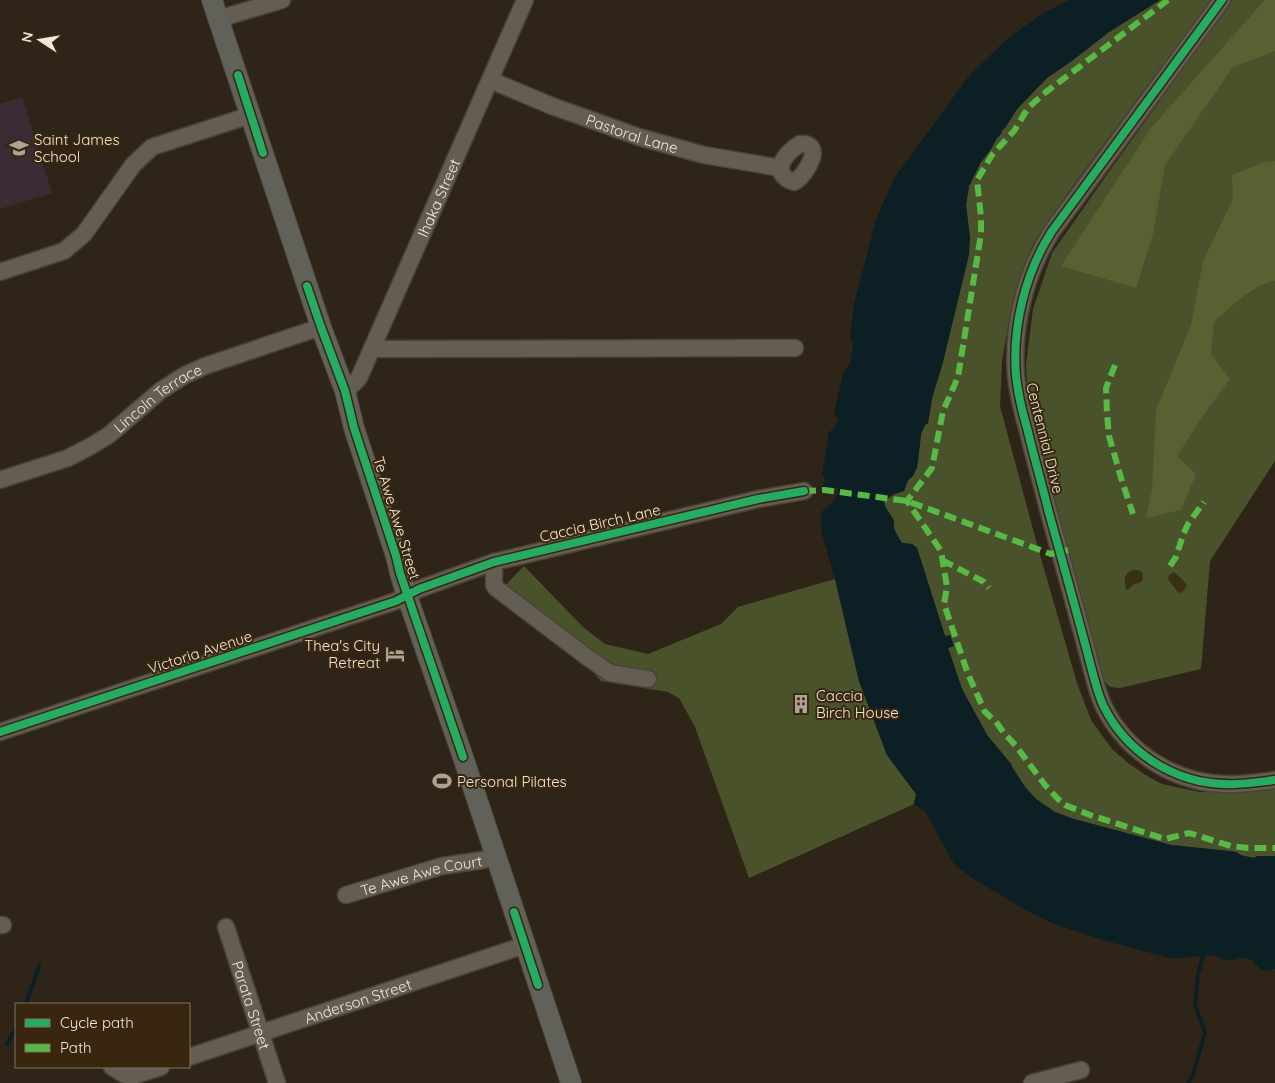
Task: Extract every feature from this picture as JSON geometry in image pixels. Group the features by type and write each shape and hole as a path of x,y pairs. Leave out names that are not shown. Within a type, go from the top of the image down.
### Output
{"main road":[{"name":"Te Awe Awe Street","path":"212,0 321,327 345,391 354,428 396,556 407,596 459,744 571,1083"}],"street":[{"path":"218,19 282,0"},
{"name":"Ihaka Street","path":"345,391 358,378 372,349 525,0"},
{"name":"Centennial Drive","path":"1222,0 1043,244 1028,281 1020,314 1016,352 1016,376 1031,446 1093,674 1104,707 1112,721 1135,748 1148,759 1178,775 1211,783 1226,784 1275,780"},
{"name":"Pastoral Lane","path":"490,80 552,106 639,137 704,155 780,168"},
{"path":"0,272 64,251 84,234 133,165 152,148 251,115"},
{"name":"Lincoln Terrace","path":"0,480 68,458 109,436 160,391 185,375 205,366 321,327"},
{"path":"372,349 796,348"},
{"name":"Caccia Birch Lane","path":"407,596 418,589 494,562 758,499 804,491"},
{"path":"494,562 494,585 496,588 610,673 648,679"},
{"name":"Victoria Avenue","path":"0,732 407,596"},
{"name":"Te Awe Awe Court","path":"346,895 442,866 496,857"},
{"name":"Parata Street","path":"226,927 278,1083"},
{"name":"Anderson Street","path":"190,1057 525,945"},
{"path":"114,1068 127,1076 158,1068"},
{"path":"1032,1083 1081,1070"}],"shaded area":[{"name":"Saint James School","path":"22,97 52,193 0,209 0,104"}],"green space":[{"path":"1160,0 1211,0 1067,194 1034,242 1013,300 1002,361 1000,406 1077,683 1091,720 1112,749 1128,763 1162,784 1199,792 1275,789 1275,856 1273,857 1249,857 1236,852 1171,845 1074,819 1054,812 1036,799 987,735 962,689 948,648 953,646 945,636 917,548 912,544 902,543 894,529 892,517 888,513 884,501 904,491 908,480 913,476 918,462 921,434 928,423 932,398 943,362 965,270 970,238 966,205 969,186 981,162 1017,109 1047,78 1109,32"},
{"path":"1232,0 1275,0 1275,461 1210,561 1201,669 1120,688 1110,687 1103,680 1029,413 1026,365 1033,309 1052,253"},
{"path":"1265,0 1275,0 1275,51 1233,67 1165,165 1153,234 1136,288 1061,266 1151,128"},
{"path":"1275,161 1275,281 1259,286 1251,291 1214,322 1211,354 1230,379 1177,456 1196,474 1181,510 1146,518 1152,490 1156,410 1191,325 1203,261 1233,199 1232,175 1264,162"},
{"path":"524,566 584,628 605,644 648,654 721,624 738,607 835,579 859,681 887,755 916,794 914,804 749,878 695,727 679,698 668,692 601,681 581,659 495,596"}],"sand":[{"path":"1134,570 1142,572 1142,581 1132,585 1128,590 1125,586 1125,580 1128,573"},
{"path":"1174,572 1187,585 1182,593 1178,592 1168,579 1169,575"}],"water":[{"path":"1070,0 1160,0 1109,32 1047,78 1017,109 981,162 969,186 966,205 970,238 969,255 943,362 932,398 928,423 921,434 917,468 913,476 908,480 904,491 884,500 886,509 894,521 895,532 902,543 912,544 917,548 945,636 950,635 954,646 948,648 962,689 987,735 1011,764 1025,787 1036,799 1055,812 1074,819 1171,845 1230,851 1254,858 1257,856 1275,856 1275,969 1263,971 1250,959 1241,958 1230,961 1212,955 1173,959 1103,940 1054,924 1022,908 972,878 954,864 925,811 914,804 916,794 887,755 859,681 835,579 821,530 821,513 835,500 838,493 838,488 822,487 826,480 822,475 829,432 839,421 834,413 843,374 850,363 853,345 850,335 854,304 876,220 893,180 968,77 1008,38 1045,12"}],"waterway":[{"path":"1188,1083 1192,1077 1205,1033 1195,1004 1198,974 1203,956"},
{"path":"26,1003 39,966"},
{"path":"7,1044 15,1030"}],"marked path":[{"path":"1168,0 1046,92 1028,108 1014,131 992,155 977,180 981,234 958,377 943,411 932,468 907,501 941,551 947,587 944,604 968,674 985,712 996,722 1058,799 1065,805 1090,815 1165,839 1189,833 1231,846 1275,848"},
{"path":"1115,365 1106,388 1109,436 1133,514"},
{"path":"804,491 824,490 907,501 1051,554 1068,550"},
{"path":"1170,566 1176,557 1188,524 1204,502"},
{"path":"942,560 984,582 989,588"}],"cycle path":[{"path":"1222,0 1052,231 1043,247 1034,264 1022,301 1016,339 1016,376 1023,415 1095,682 1102,703 1114,723 1139,751 1154,762 1188,778 1231,784 1275,780"},
{"path":"238,75 263,153"},
{"path":"307,286 345,391 354,428 400,573 463,757"},
{"path":"0,732 396,601 419,589 494,562 758,499 804,491"},
{"path":"514,912 538,985"}],"place":[{"name":"Saint James School","path":"19,148"},
{"name":"Thea's City Retreat","path":"395,654"},
{"name":"Caccia Birch House","path":"801,704"},
{"name":"Personal Pilates","path":"442,781"}]}
